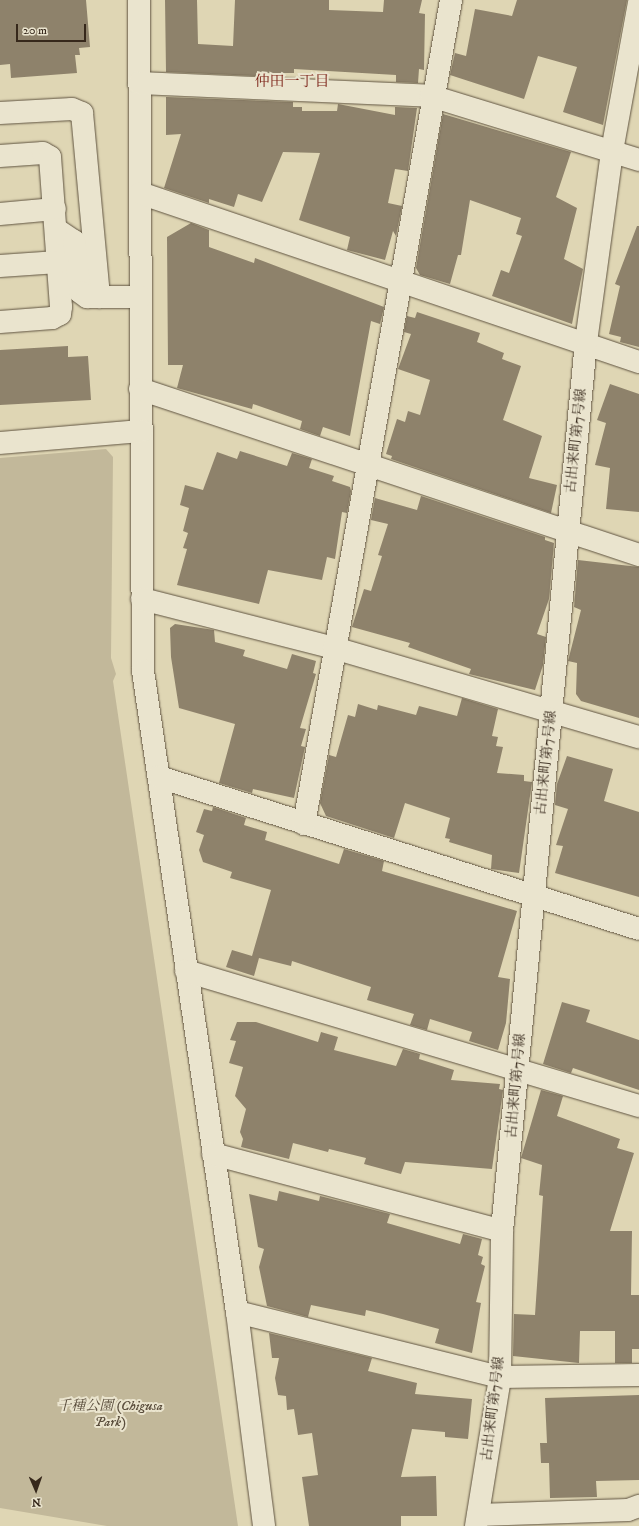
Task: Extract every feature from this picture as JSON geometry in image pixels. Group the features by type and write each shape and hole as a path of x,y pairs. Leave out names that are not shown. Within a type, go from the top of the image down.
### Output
{"street":[{"path":"139,0 140,389 143,671 237,1312 264,1526"},
{"path":"304,824 365,466 431,96 451,0"},
{"name":"古出来町第7号線","path":"477,1520 500,1377 502,1230 518,1071 532,894 551,713 586,342 612,152 639,3"},
{"path":"139,83 431,96 639,160"},
{"path":"0,113 72,109 82,113 99,297"},
{"path":"0,156 43,153 50,157 58,262 60,314 52,318 0,322"},
{"path":"140,193 399,282 586,342 639,362"},
{"path":"0,214 55,219 74,241 80,292 87,297 140,297"},
{"path":"0,266 58,262"},
{"path":"140,389 365,466 639,555"},
{"path":"0,443 141,431"},
{"path":"142,599 334,648 551,713 639,737"},
{"path":"159,777 639,929"},
{"path":"186,970 518,1071 639,1106"},
{"path":"213,1154 502,1230"},
{"path":"237,1312 500,1377 639,1375"},
{"path":"477,1520 628,1510 639,1506"}],"green space":[{"name":"千種公園 (Chigusa Park)","path":"106,449 113,457 111,658 116,674 113,681 238,1526 107,1526 0,1508 0,458"}],"building":[{"path":"0,0 86,0 90,47 79,48 80,55 75,55 77,73 11,78 10,64 0,65"},
{"path":"165,0 197,0 198,44 233,46 235,0 329,0 329,10 383,12 384,0 422,0 419,13 425,14 424,70 419,69 418,83 396,82 396,75 294,69 294,73 256,73 256,76 166,72"},
{"path":"517,0 627,0 603,125 563,112 577,67 538,56 524,99 450,75 455,53 466,56 475,9 512,16"},
{"path":"166,97 293,102 293,107 302,107 302,111 337,111 338,104 395,115 395,107 417,108 408,171 395,169 388,203 402,206 396,236 393,231 385,260 347,250 350,237 299,220 320,153 283,152 262,202 238,194 234,207 209,199 209,203 164,188 181,134 166,135"},
{"path":"443,114 571,152 556,197 577,208 564,259 583,269 572,324 492,296 501,270 509,273 522,236 516,234 521,218 470,200 461,255 458,255 450,284 420,275 416,268"},
{"path":"191,223 209,230 209,247 254,263 255,258 384,307 380,324 371,321 350,436 323,427 320,436 300,429 302,421 253,404 252,409 177,388 183,365 168,365 167,237"},
{"path":"637,226 639,226 639,347 620,342 621,337 609,334 620,286 615,284"},
{"path":"417,312 480,333 477,342 504,353 502,359 521,366 503,420 542,436 529,478 557,485 551,513 391,459 392,456 386,454 397,419 405,422 408,411 420,415 430,380 398,369 411,334 404,332 407,316 415,318"},
{"path":"68,346 68,357 88,356 91,400 0,405 0,350"},
{"path":"610,384 639,394 639,512 606,509 610,468 595,465 606,423 597,420"},
{"path":"240,451 287,466 292,453 312,459 309,468 334,476 332,481 350,487 351,491 347,513 342,512 335,559 327,557 322,580 268,570 259,604 177,585 187,549 183,548 188,533 183,531 189,508 180,505 185,485 203,490 217,452 237,459"},
{"path":"421,496 545,537 545,540 554,543 549,599 537,634 546,637 543,665 535,690 469,674 471,669 408,647 410,643 352,627 364,589 371,591 382,556 378,555 388,524 371,520 375,498 417,510"},
{"path":"578,560 639,567 639,718 581,701 576,694 577,663 568,661 581,610 574,607"},
{"path":"175,624 214,630 215,642 245,650 243,656 287,669 292,654 316,661 313,673 316,674 300,728 306,729 301,746 305,747 294,798 253,789 252,793 219,783 235,724 179,708 171,657 170,628"},
{"path":"462,698 498,709 492,736 498,737 496,746 503,747 497,773 524,775 524,781 532,782 519,873 491,869 492,855 449,842 450,839 445,838 450,818 405,803 394,838 326,816 320,803 329,755 336,757 348,715 355,717 358,704 377,710 378,705 416,715 419,706 457,716"},
{"path":"567,756 613,769 604,801 639,812 639,897 555,873 563,846 556,845 568,809 555,805 557,784"},
{"path":"213,807 246,818 244,825 267,832 265,840 339,864 344,849 384,861 382,871 517,911 498,977 510,979 506,1023 498,1050 469,1041 472,1032 430,1019 427,1030 410,1025 414,1014 367,1000 371,987 292,961 291,966 259,958 254,976 226,967 232,950 252,956 271,890 230,878 232,872 203,862 199,850 204,835 196,832 204,809 212,811"},
{"path":"562,1002 590,1010 586,1022 639,1040 639,1090 573,1068 571,1073 543,1064"},
{"path":"237,1022 256,1022 318,1042 321,1032 338,1037 334,1050 396,1066 403,1049 420,1054 419,1059 454,1070 451,1080 500,1084 499,1089 503,1090 492,1169 405,1162 401,1174 364,1164 366,1158 329,1149 328,1152 293,1143 289,1159 241,1147 243,1139 240,1132 246,1109 235,1096 243,1067 229,1063 236,1041 230,1040"},
{"path":"541,1090 563,1096 557,1116 620,1139 617,1148 634,1153 610,1231 632,1231 631,1295 639,1295 639,1349 632,1349 632,1363 615,1363 615,1331 580,1331 579,1363 513,1356 514,1314 535,1315 543,1196 539,1195 542,1165 521,1158"},
{"path":"279,1191 319,1201 320,1196 390,1214 387,1223 460,1244 463,1234 482,1239 478,1255 483,1257 481,1264 485,1266 476,1302 481,1303 472,1353 435,1343 439,1329 366,1310 365,1316 311,1305 308,1317 267,1306 259,1267 264,1249 258,1247 249,1194 277,1201"},
{"path":"269,1333 372,1358 368,1371 417,1383 415,1394 472,1399 468,1439 445,1437 445,1432 412,1429 401,1477 436,1476 437,1516 401,1516 401,1526 309,1526 302,1477 318,1475 312,1433 298,1435 294,1409 287,1410 286,1396 278,1395 275,1378 279,1358 272,1358"},
{"path":"639,1395 639,1480 596,1481 597,1497 550,1498 549,1463 541,1463 540,1443 547,1443 545,1398"}],"district":[{"name":"仲田一丁目","path":"292,82"}]}
